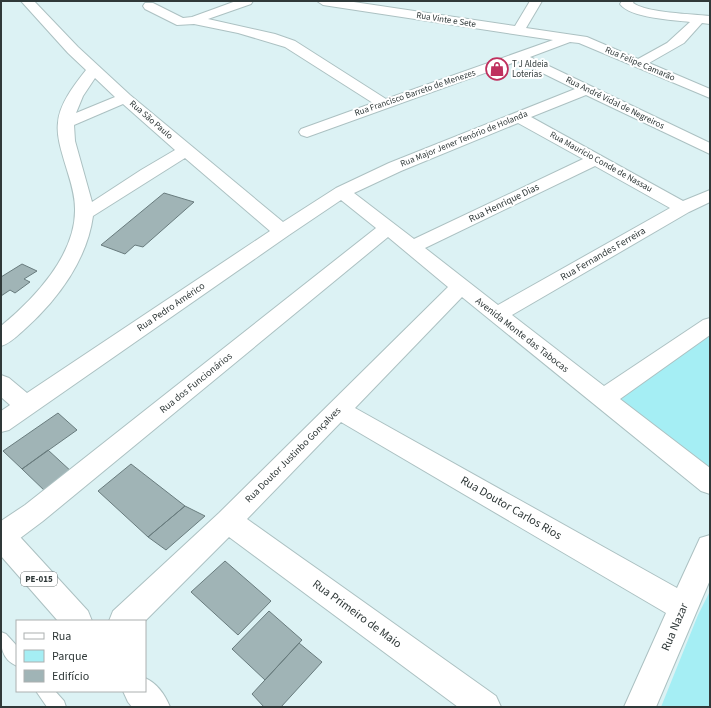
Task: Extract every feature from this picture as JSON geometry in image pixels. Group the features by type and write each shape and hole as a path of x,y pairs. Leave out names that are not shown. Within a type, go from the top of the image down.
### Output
{"main road":[{"path":"149,6 177,21 186,22 247,1"},
{"name":"Rua Vinte e Sete","path":"323,1 568,39"},
{"path":"518,31 536,1"},
{"path":"628,1 626,4 628,7 640,11 704,19"},
{"name":"Rua São Paulo","path":"34,3 94,69 125,98 186,151 282,230"},
{"path":"637,64 673,47 704,19"},
{"path":"194,20 240,29 290,44 324,64 384,104"},
{"name":"Rua Felipe Camarão","path":"568,39 590,42 637,64 710,94"},
{"name":"Rua Francisco Barreto de Menezes","path":"307,132 568,39"},
{"name":"Rua André Vidal de Negreiros","path":"520,57 710,149"},
{"path":"1,338 27,317 52,289 67,265 79,236 84,214 80,182 70,153 65,123 71,102 94,69"},
{"name":"Rua Major Jener Tenório de Holanda","path":"342,192 395,167 587,89"},
{"path":"65,123 125,98"},
{"name":"Rua Maurício Conde de Nassau","path":"519,117 683,208"},
{"path":"84,214 167,160 186,151"},
{"name":"Rua Henrique Dias","path":"412,247 596,159"},
{"name":"Avenida Monte das Tabocas","path":"342,192 460,287 706,480"},
{"name":"Rua Pedro Américo","path":"1,423 282,230 342,192"},
{"name":"Rua Fernandes Ferreira","path":"496,314 683,208 710,195"},
{"name":"Rua dos Funcionários","path":"1,536 34,513 388,228"},
{"name":"Rua Doutor Justinbo Gonçalves","path":"125,620 228,521 460,287"},
{"path":"603,399 710,325"},
{"path":"1,384 26,406"},
{"name":"Rua Doutor Carlos Rios","path":"338,410 683,607"},
{"name":"Rua Primeiro de Maio","path":"228,521 485,707"},
{"name":"PE-015","path":"1,536 76,620"},
{"name":"Rua Nazar","path":"640,707 710,547"},
{"path":"140,692 154,707"}],"lane":[{"path":"1,639 16,657"},
{"path":"45,692 58,707"}],"green space":[{"path":"710,320 710,486 594,396"},
{"path":"710,591 710,707 661,707 698,615"}],"building":[{"path":"164,193 194,202 143,247 135,245 125,254 101,245"},
{"path":"22,264 37,271 24,279 30,282 15,293 10,290 1,296 1,277"},
{"path":"58,413 77,430 22,469 3,451"},
{"path":"48,450 73,473 47,493 22,469"},
{"path":"131,464 185,506 148,537 98,491"},
{"path":"185,506 205,516 166,550 148,537"},
{"path":"225,561 271,601 238,635 191,592"},
{"path":"269,611 302,640 265,680 232,649"},
{"path":"299,643 322,662 281,707 264,707 252,694"}],"place":[{"name":"T J Aldeia Loterias","path":"497,69"}]}
